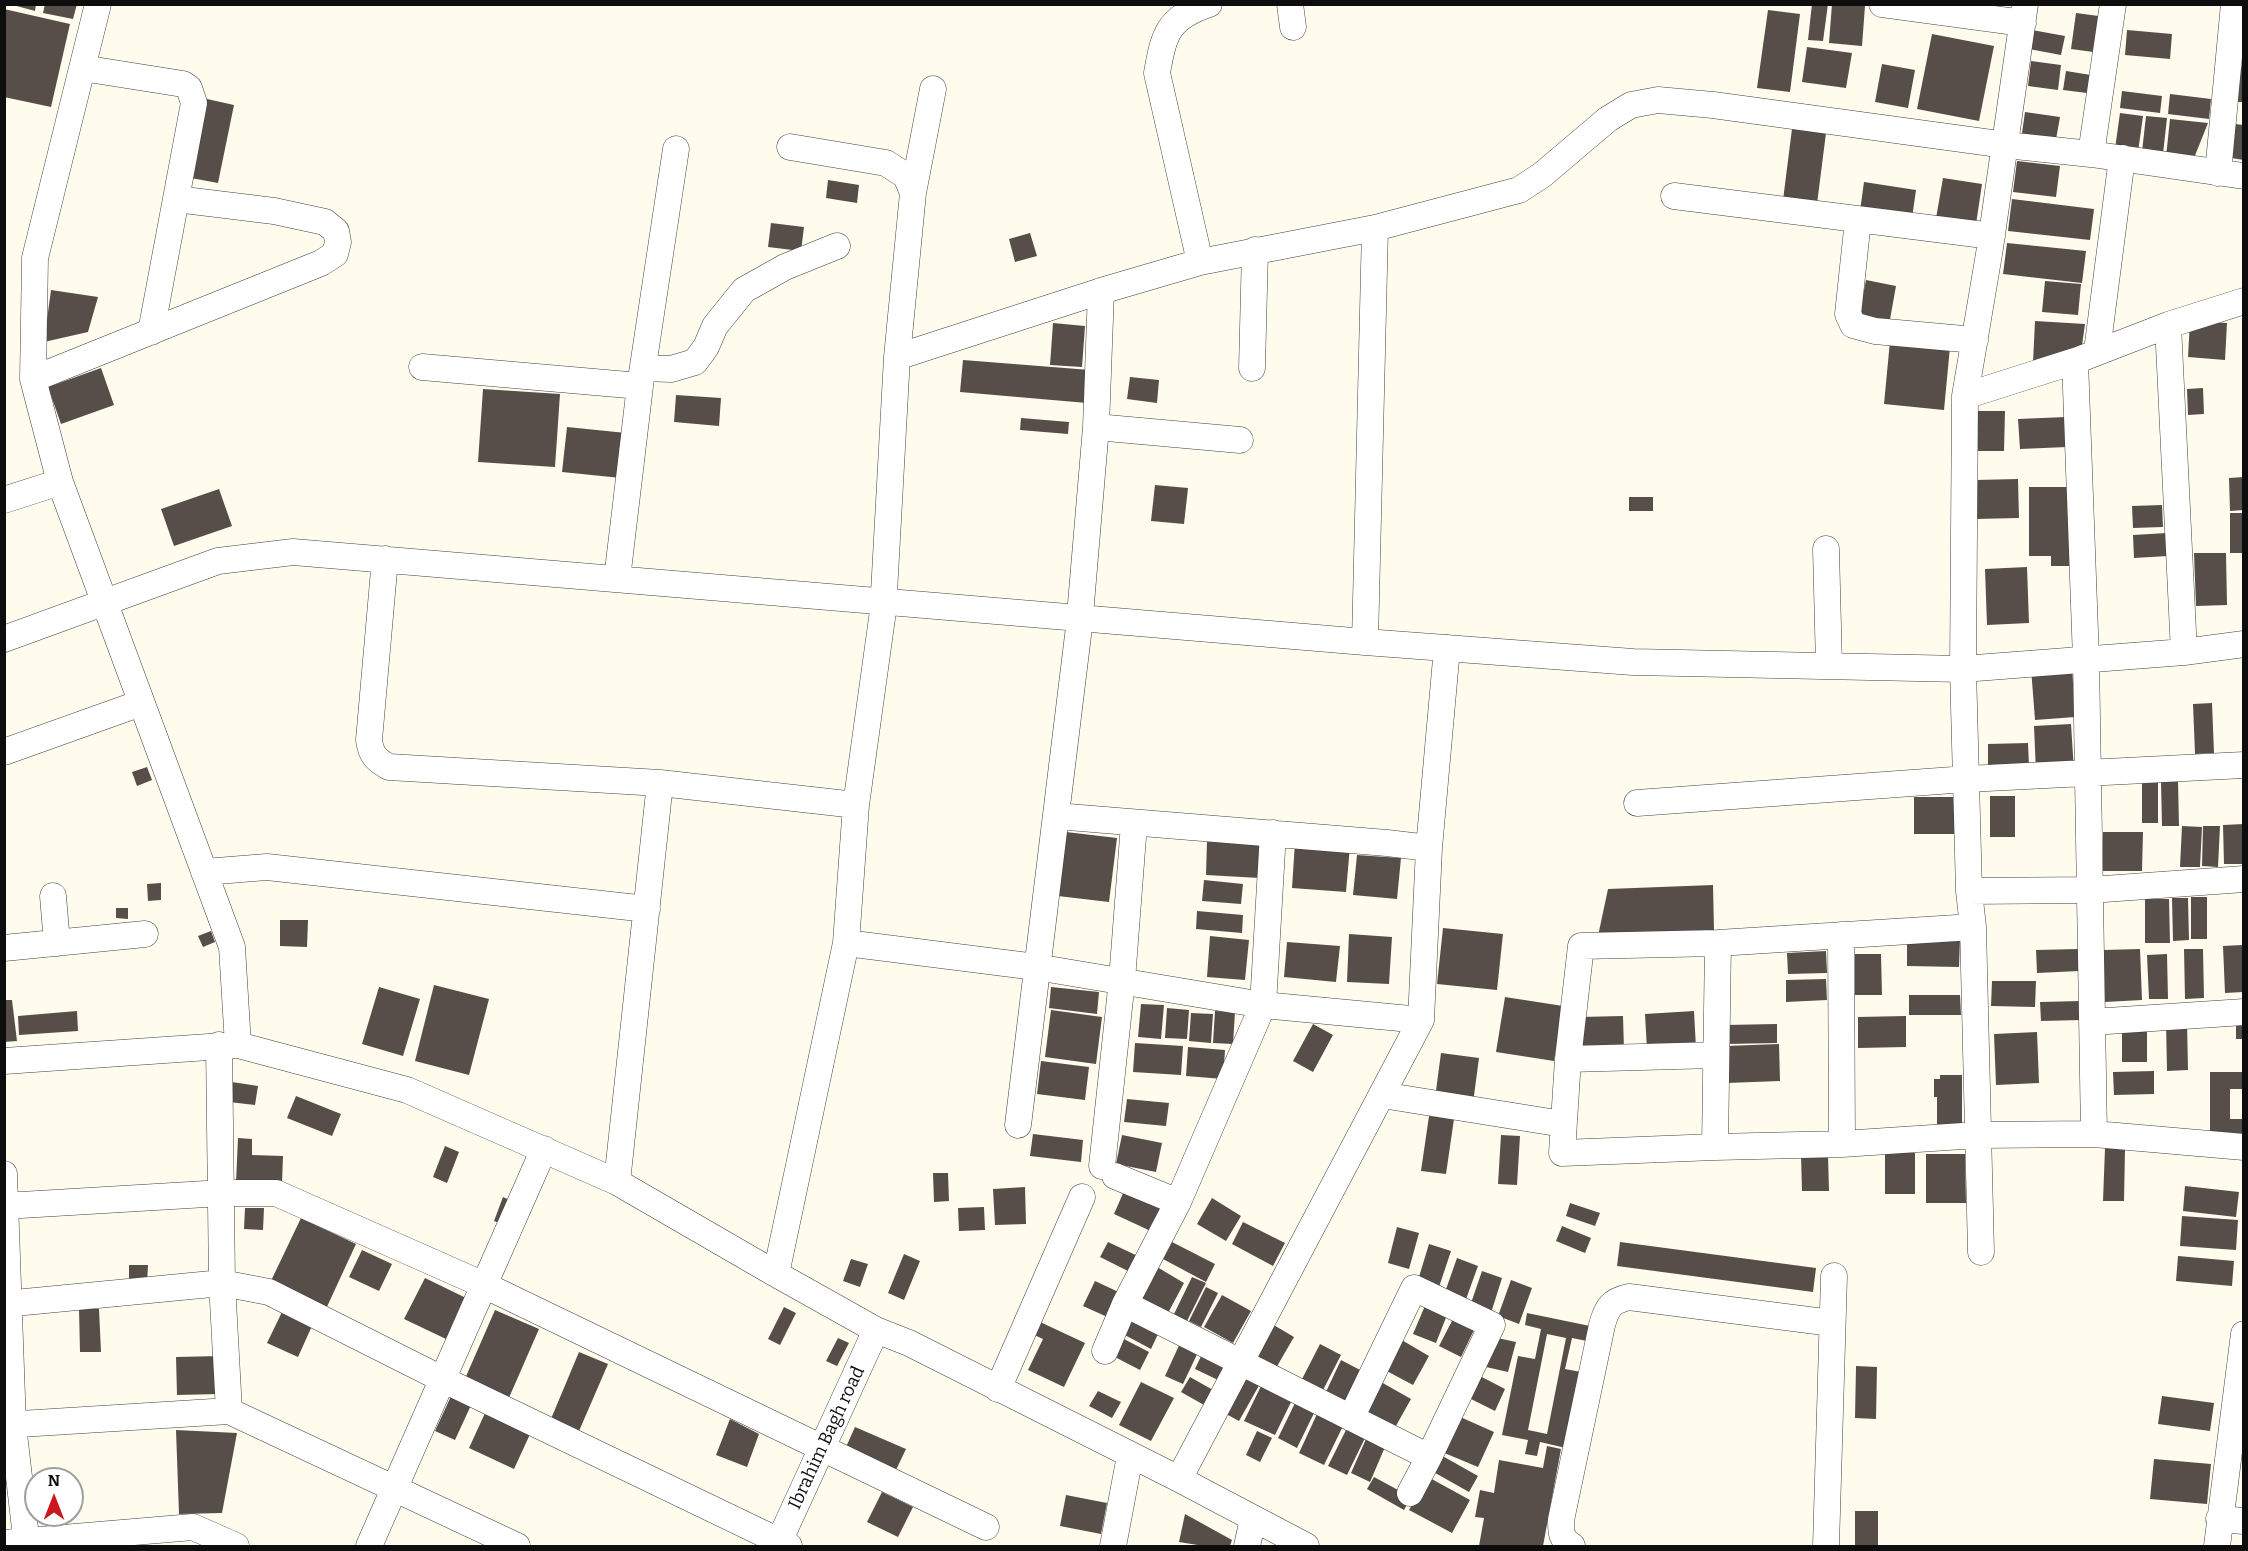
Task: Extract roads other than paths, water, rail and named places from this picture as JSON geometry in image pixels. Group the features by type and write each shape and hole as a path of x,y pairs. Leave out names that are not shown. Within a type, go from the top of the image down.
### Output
{"street":[{"path":"98,4 35,258 33,379 60,482 232,947 222,1283 229,1411"},
{"path":"1200,262 1157,73 1162,44 1174,22 1209,4"},
{"path":"1882,4 2024,14 2006,146 1965,396 1963,669 1969,891 1973,927 1981,1252"},
{"path":"2091,154 2113,4"},
{"path":"2218,173 2234,4"},
{"path":"82,68 183,84 189,88 194,103 152,332"},
{"path":"776,1274 846,943 856,805 883,601 897,357 913,193 933,89"},
{"path":"897,357 1101,291 1200,262 1375,228 1519,190 1542,176 1608,119 1631,105 1658,100 1725,107 2006,146 2122,158 2244,177"},
{"path":"790,147 886,163 906,176 913,193"},
{"path":"617,579 642,377 676,149"},
{"path":"2094,1134 2086,659 2086,356 2122,158"},
{"path":"1674,196 1992,236"},
{"path":"33,379 321,263 335,254 338,242 336,231 325,222 274,211 176,200"},
{"path":"1858,220 1848,314 1853,325 1875,331 1975,340"},
{"path":"1365,642 1375,228"},
{"path":"422,367 642,377 671,369 695,362 706,347 715,326 744,290 785,267 837,246"},
{"path":"1252,368 1255,250"},
{"path":"1018,1125 1080,618 1096,427 1101,291"},
{"path":"1965,396 2244,301"},
{"path":"2168,325 2184,652"},
{"path":"1096,427 1240,440"},
{"path":"4,500 60,482"},
{"path":"1826,549 1829,666"},
{"path":"4,639 218,561 293,552 1365,642 1633,662 1963,669 2184,652 2244,644"},
{"path":"385,559 369,740 371,752 377,761 389,768 660,783 856,805"},
{"path":"1179,1479 1421,1020 1428,848 1447,648"},
{"path":"4,752 141,703"},
{"path":"1637,803 1967,779 2244,765"},
{"path":"617,1182 660,783"},
{"path":"1056,816 1428,848"},
{"path":"1134,824 1109,1171 1178,1202"},
{"path":"1105,1351 1125,1304 1178,1202 1263,1005 1273,833"},
{"path":"204,872 267,867 646,909"},
{"path":"1969,891 2090,890 2244,879"},
{"path":"53,896 57,943"},
{"path":"1973,927 1718,943 1581,946 1568,1059 1562,1153 1842,1144 1978,1135 2094,1134 2244,1147"},
{"path":"4,948 145,934"},
{"path":"1841,935 1842,1144"},
{"path":"846,943 1036,967 1263,1005 1421,1020"},
{"path":"1715,1147 1718,943"},
{"path":"2092,1022 2244,1012"},
{"path":"4,1061 229,1045 407,1090 617,1182 876,1330 909,1343 1179,1479 1306,1546"},
{"path":"1568,1059 1715,1055"},
{"path":"1382,1095 1563,1124"},
{"path":"369,1546 544,1149"},
{"path":"4,1174 9,1425 20,1543 193,1527 236,1546"},
{"path":"5,1206 223,1193 276,1193 484,1285 986,1527"},
{"path":"998,1389 1082,1197"},
{"path":"1826,1546 1834,1276"},
{"path":"7,1304 222,1283 269,1292 782,1545"},
{"path":"1351,1418 1414,1288 1492,1326 1410,1493"},
{"path":"1572,1546 1565,1542 1561,1534 1562,1520 1602,1324 1606,1312 1615,1300 1629,1297 1833,1323"},
{"path":"1125,1304 1428,1457"},
{"name":"Ibrahim Bagh road","path":"782,1545 822,1448 876,1330"},
{"path":"2217,1546 2231,1520 2244,1334"},
{"path":"9,1425 229,1411 517,1546"},
{"path":"1113,1546 1130,1456"},
{"path":"1246,1546 1253,1518"}]}
